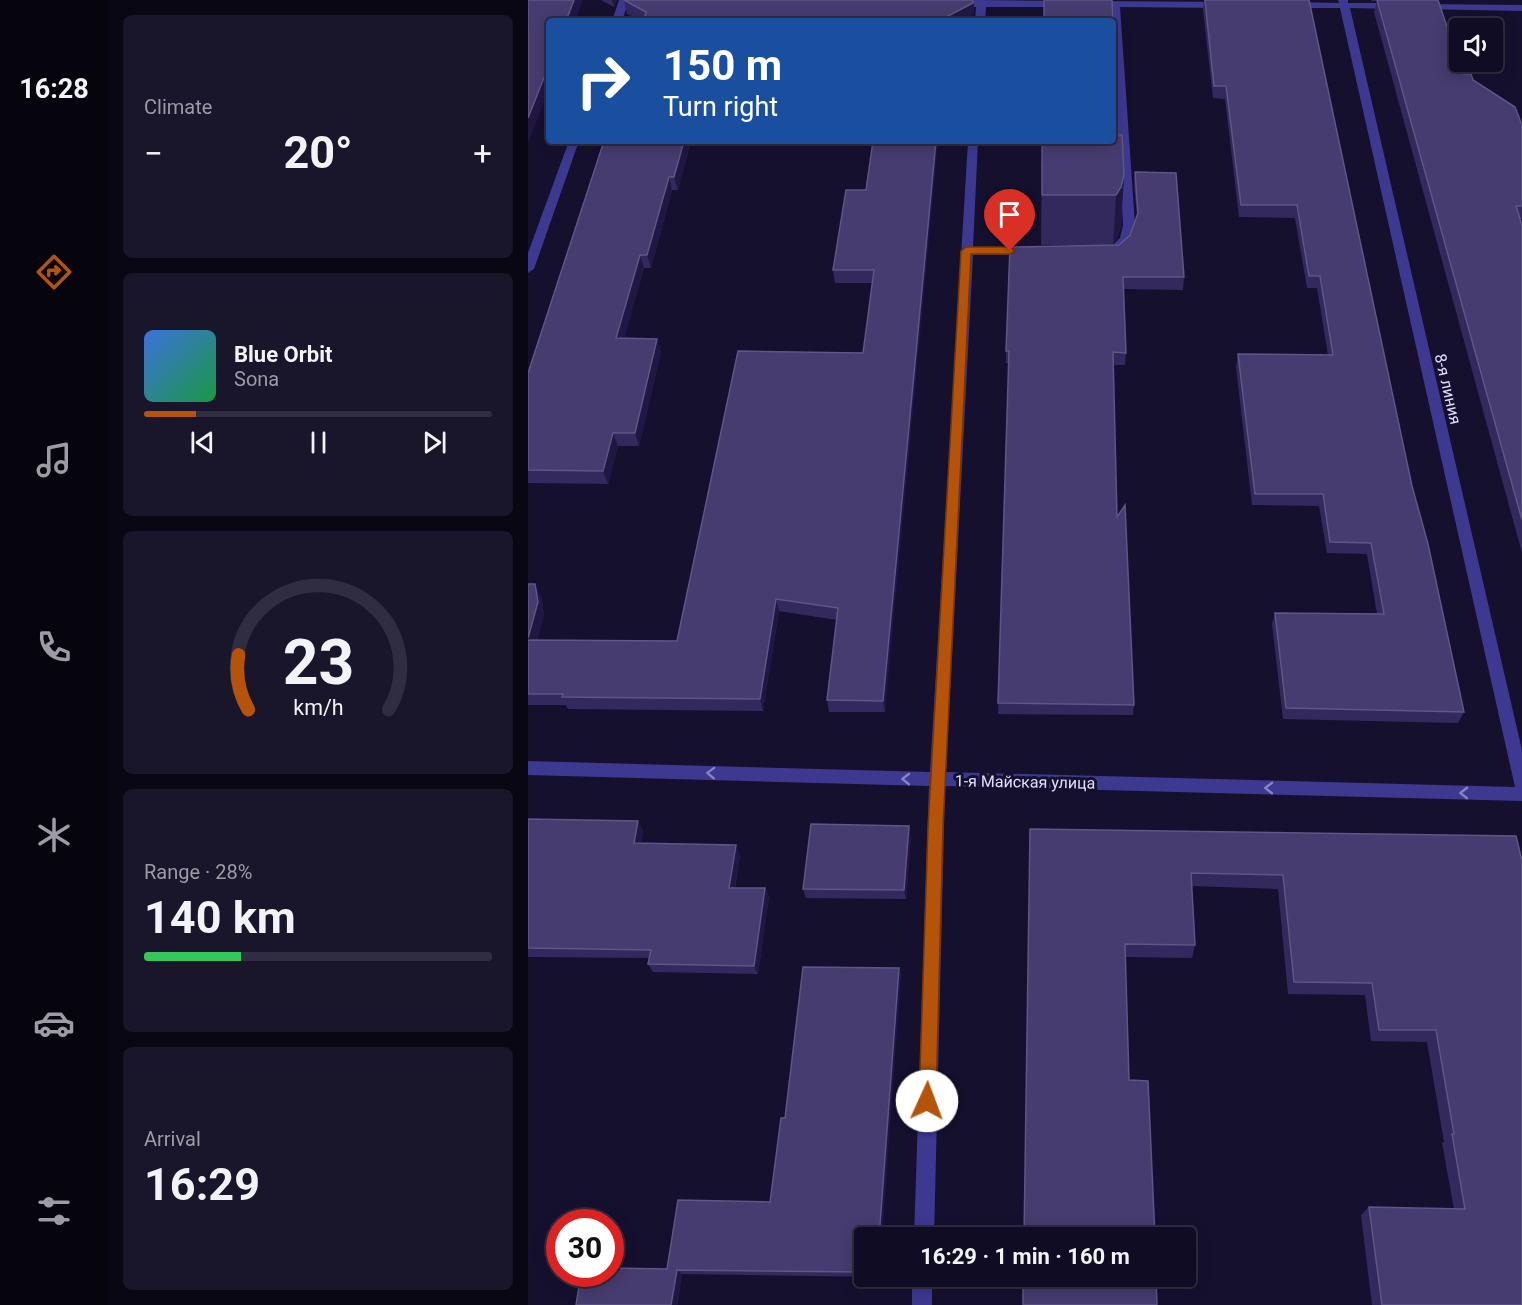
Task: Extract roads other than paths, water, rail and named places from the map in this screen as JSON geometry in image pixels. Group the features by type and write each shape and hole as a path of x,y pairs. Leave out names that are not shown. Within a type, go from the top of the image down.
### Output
{"street":[{"path":"618,18 624,0"},
{"path":"980,18 981,2"},
{"path":"946,3 1071,4"},
{"path":"1275,5 1343,3 1403,6"},
{"name":"8-я линия","path":"1343,3 1522,785"},
{"path":"1082,4 1230,5"},
{"path":"1115,4 1116,18"},
{"path":"1415,7 1522,8"},
{"path":"1106,251 1117,251 1126,239 1129,225 1116,20"},
{"path":"528,269 573,144"},
{"path":"924,1227 938,780 973,144"},
{"path":"966,251 1036,251"},
{"name":"1-я Майская улица","path":"528,768 1522,794"},
{"path":"922,1287 922,1305"}]}
